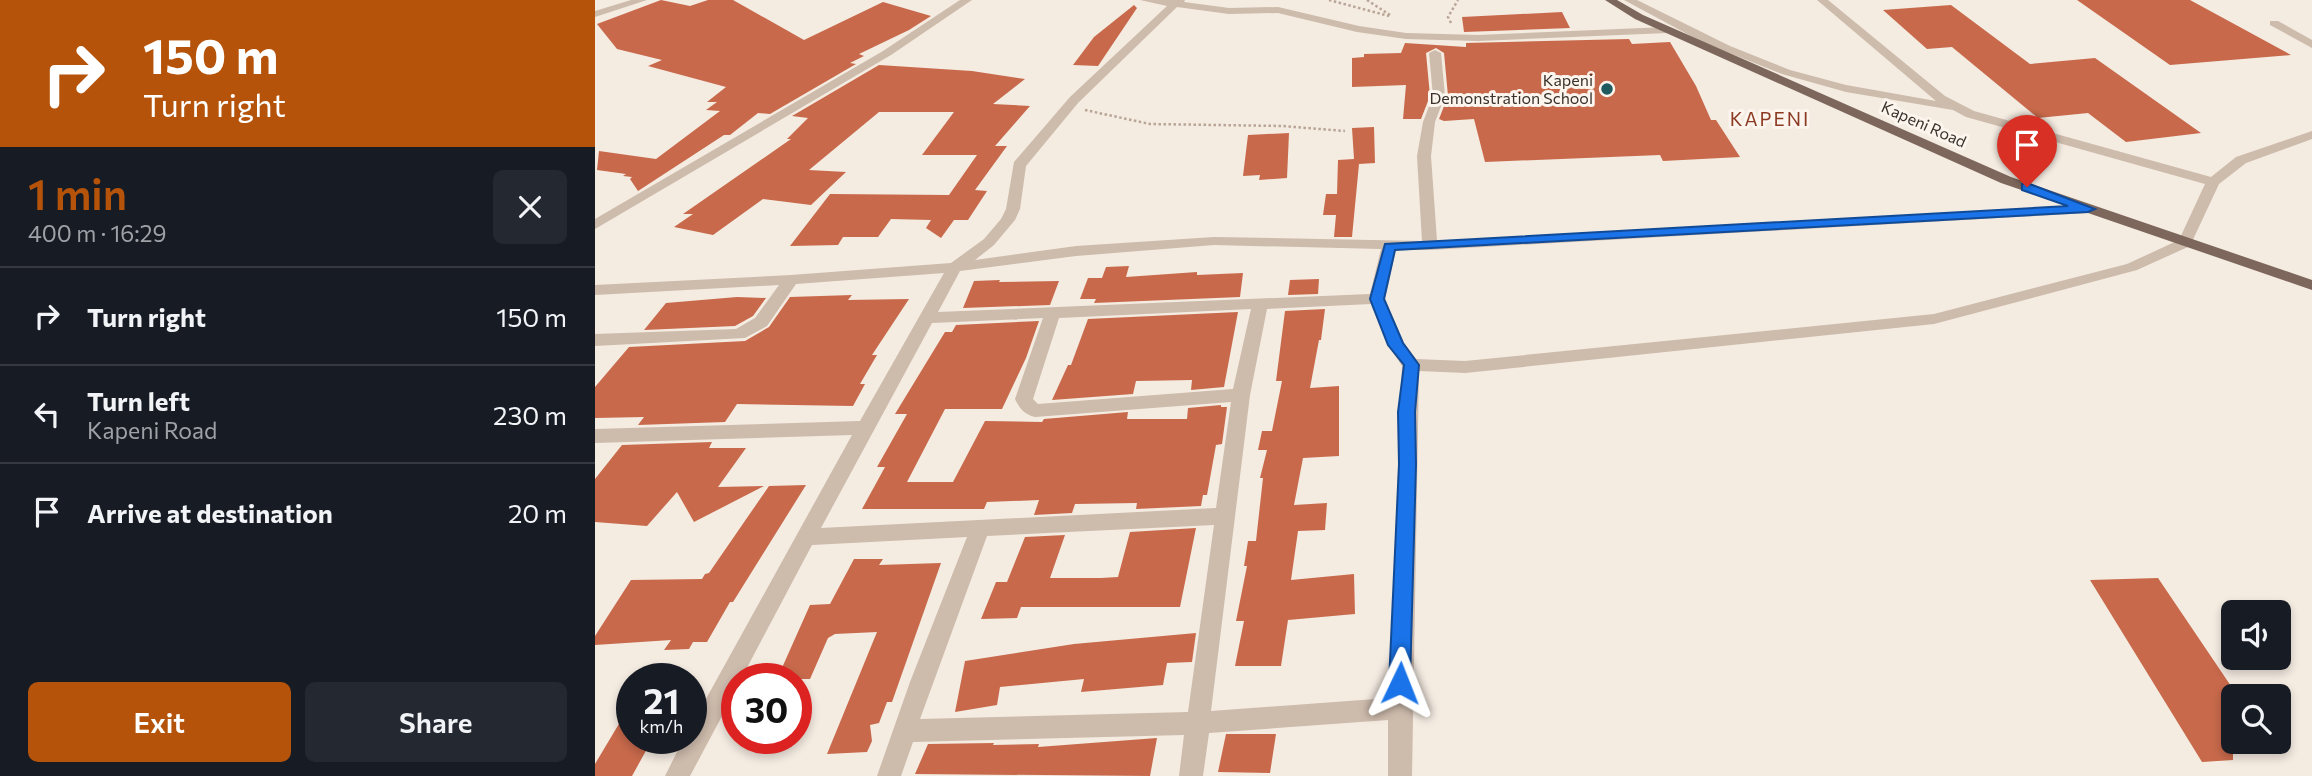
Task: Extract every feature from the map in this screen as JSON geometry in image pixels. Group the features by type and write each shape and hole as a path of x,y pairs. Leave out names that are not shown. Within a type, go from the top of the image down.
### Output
{"main road":[{"name":"Kapeni Road","path":"1611,0 1667,30 2006,180 2312,285"}],"street":[{"path":"595,14 642,0"},
{"path":"595,225 875,60 967,0"},
{"path":"1145,0 1229,10 1278,10 1371,32 1455,38 1566,36 1667,30"},
{"path":"1629,0 1667,21 1784,72 1864,91 1956,108 1991,121 2213,182"},
{"path":"1822,0 1941,99 1956,108"},
{"path":"677,776 955,267 984,247 1008,220 1013,209 1019,165 1074,100 1178,2"},
{"path":"2274,23 2312,45"},
{"path":"1430,246 1424,156 1429,122 1439,96 1435,52"},
{"path":"1411,365 1465,367 1934,319 2131,267 2185,243 2213,182 2241,160 2312,135"},
{"path":"595,290 791,280 955,267 1076,251 1214,241 1430,246 2088,209"},
{"path":"1389,247 1377,299 1396,345 1411,365 1407,412 1408,464 1399,708 1400,776"},
{"path":"595,340 739,334 761,322 791,280"},
{"path":"926,318 1377,299"},
{"path":"1191,776 1241,395 1260,304"},
{"path":"1052,314 1024,399 1035,411 1241,395"},
{"path":"595,436 865,428"},
{"path":"806,537 1225,516"},
{"path":"889,776 980,529"},
{"path":"904,731 1197,723 1399,708"}],"path":[{"path":"1329,0 1396,19 1367,0"},
{"path":"1455,38 1448,17 1458,0"},
{"path":"1074,100 1089,113 1150,124 1282,126 1345,131"}],"building":[{"path":"661,0 690,6 708,0 733,0 804,40 883,2 931,16 909,30 859,54 864,56 850,63 856,64 770,114 758,113 730,135 724,135 638,191 630,179 632,177 597,170 599,151 656,159 720,111 706,110 717,102 707,102 726,87 648,66 662,60 617,49 597,24"},
{"path":"2077,0 2190,0 2291,55 2170,65"},
{"path":"1134,5 1137,8 1098,66 1073,65 1094,37"},
{"path":"1951,5 2030,64 2095,58 2201,133 2126,142 2088,113 2038,118 1952,47 1927,49 1883,10"},
{"path":"1562,12 1570,28 1464,32 1462,17"},
{"path":"1629,39 1632,44 1670,42 1696,86 1711,120 1716,120 1740,157 1663,161 1660,155 1485,162 1474,119 1439,119 1448,96 1444,53 1436,48 1426,53 1430,96 1421,119 1403,119 1406,85 1352,87 1352,58 1364,57 1364,54 1401,53 1405,43 1466,47 1466,43"},
{"path":"879,65 972,71 1025,79 993,104 1030,106 995,146 1007,146 975,190 987,191 968,220 954,220 941,238 926,228 931,220 891,219 878,237 843,237 838,245 790,246 830,194 949,195 977,155 922,155 954,112 879,112 809,170 846,172 811,205 763,199 713,235 674,227 693,214 683,214 791,139 787,139 808,118 792,116"},
{"path":"1374,127 1375,163 1359,164 1352,237 1334,237 1336,215 1323,215 1326,194 1337,194 1338,160 1354,159 1352,128"},
{"path":"1289,133 1287,178 1259,180 1260,175 1243,176 1248,135"},
{"path":"1129,266 1126,277 1197,272 1197,275 1243,273 1240,297 1094,303 1096,299 1080,299 1088,278 1102,278 1106,267"},
{"path":"1319,279 1318,294 1288,295 1290,280"},
{"path":"1000,280 999,282 1059,281 1050,305 963,308 974,281"},
{"path":"852,295 848,300 909,299 872,355 877,355 860,384 865,384 853,406 737,404 725,422 638,425 644,417 595,418 595,387 629,347 745,341 769,327 790,297"},
{"path":"737,297 766,298 753,316 735,326 644,330 666,303"},
{"path":"1325,309 1310,388 1339,386 1339,456 1303,458 1294,505 1327,503 1325,530 1298,531 1291,580 1354,574 1355,614 1288,620 1281,666 1235,666 1244,621 1236,621 1247,566 1244,566 1248,541 1256,541 1263,478 1260,478 1267,450 1258,450 1262,431 1272,431 1282,381 1276,381 1285,311"},
{"path":"1238,312 1224,387 1191,390 1192,380 1136,381 1133,394 1052,400 1068,365 1071,365 1088,319"},
{"path":"1039,321 1026,358 1002,409 945,409 907,482 953,482 985,421 1042,422 1044,419 1128,412 1127,419 1187,419 1188,408 1221,405 1227,407 1222,444 1216,445 1207,495 1203,495 1201,506 1136,509 1137,503 1075,504 1072,513 1034,515 1039,500 987,502 984,509 862,509 885,467 877,467 907,414 895,414 945,332 952,332 956,325"},
{"path":"712,442 709,448 746,448 718,487 764,486 694,522 677,492 647,526 595,522 595,479 622,445"},
{"path":"806,485 707,642 693,642 689,649 664,650 671,640 595,645 595,636 631,580 702,579 709,573 769,486"},
{"path":"1196,528 1180,607 1021,607 1017,618 981,619 996,582 1007,582 1025,537 1065,535 1050,578 1101,578 1118,577 1130,532"},
{"path":"854,559 883,559 879,565 941,563 892,702 887,702 879,723 870,725 872,741 867,752 827,754 877,632 835,634 828,638 812,674 812,663 784,663 810,605 830,604"},
{"path":"2158,578 2230,684 2221,684 2221,754 2233,754 2233,760 2202,762 2090,580"},
{"path":"1196,633 1192,662 1167,663 1163,685 1081,692 1084,679 1000,687 997,705 955,712 965,661 1074,644"},
{"path":"616,729 616,754 644,754 632,776 595,776 595,764"},
{"path":"1226,734 1276,734 1270,773 1218,772"},
{"path":"1157,738 1150,776 915,774 928,744 1039,744 1038,747"}],"place":[{"name":"Kapeni Demonstration School","path":"1607,89"}],"district":[{"name":"KAPENI","path":"1770,119"}],"route":[{"path":"1400,683 1408,464 1407,412 1411,365 1396,345 1377,299 1389,247 2088,209 2027,187"}]}
